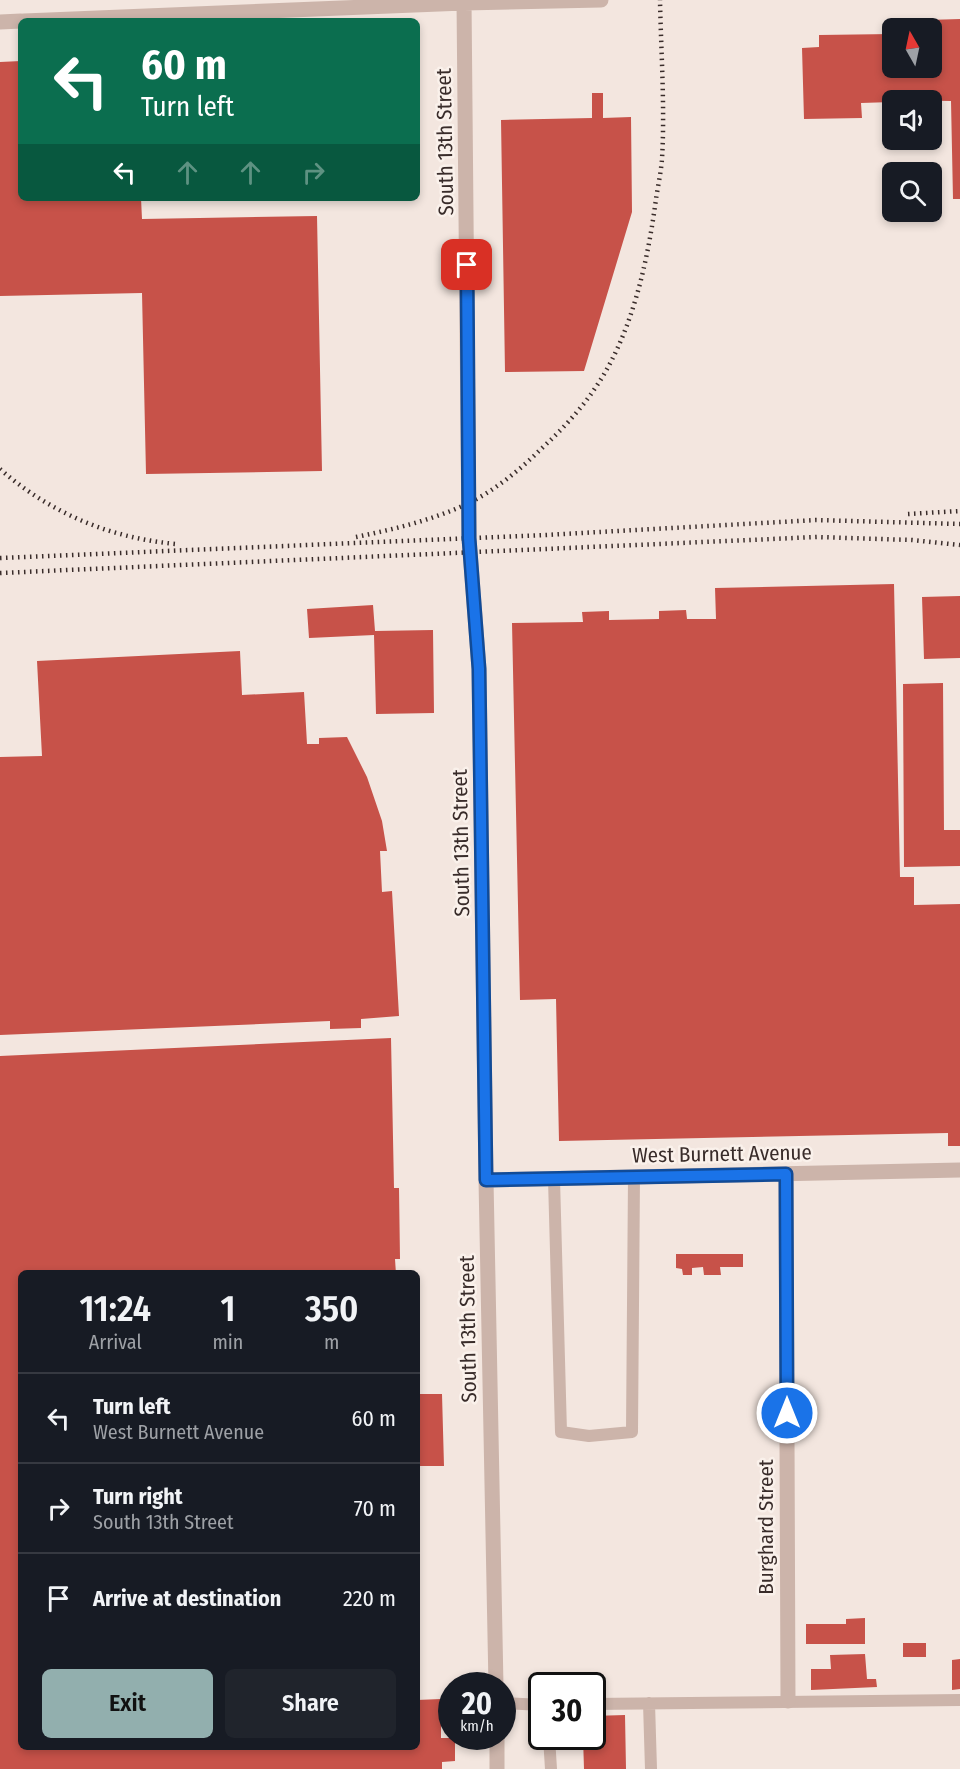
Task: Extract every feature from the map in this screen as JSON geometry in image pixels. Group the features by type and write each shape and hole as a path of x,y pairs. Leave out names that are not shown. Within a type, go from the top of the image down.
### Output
{"street":[{"path":"69,18 274,5 601,0"},
{"name":"South 13th Street","path":"464,2 469,538 479,669 496,1672"},
{"path":"0,22 18,21"},
{"name":"West Burnett Avenue","path":"486,1180 960,1170"},
{"name":"Burghard Street","path":"786,1174 788,1701"},
{"path":"497,1750 497,1769"}],"lane":[{"path":"554,1179 561,1432 588,1436 632,1432 634,1177"},
{"path":"606,1704 960,1700"},
{"path":"649,1703 651,1769"},
{"path":"550,1750 551,1769"}],"building":[{"path":"960,19 960,199 953,199 951,101 942,101 942,90 882,90 882,102 861,103 862,118 804,119 802,48 819,47 819,35 882,34 882,78 942,78 942,20"},
{"path":"18,61 18,201 141,201 142,219 317,216 322,471 146,474 142,293 0,296 0,62"},
{"path":"592,93 603,93 603,118 631,117 632,212 584,371 505,372 501,120 592,118"},
{"path":"894,584 900,877 914,877 914,905 960,904 960,1146 948,1146 948,1133 559,1141 556,999 520,1000 512,623 583,622 582,612 609,611 609,620 659,619 659,611 686,610 687,619 716,619 715,588"},
{"path":"960,596 960,658 924,659 922,597"},
{"path":"373,605 375,631 433,630 434,713 376,714 374,635 309,638 307,609"},
{"path":"240,651 242,695 304,692 307,744 319,744 319,738 347,737 367,777 382,821 387,851 380,851 382,892 392,891 399,1016 361,1019 361,1028 330,1029 330,1021 0,1035 0,757 42,756 37,661"},
{"path":"943,683 944,830 960,830 960,866 904,867 903,684"},
{"path":"391,1038 394,1188 399,1188 400,1259 395,1259 396,1270 18,1270 18,1750 420,1750 420,1700 438,1699 438,1750 455,1750 455,1761 442,1762 442,1769 0,1769 0,1056"},
{"path":"676,1254 743,1254 743,1267 720,1267 721,1275 704,1275 703,1267 692,1268 692,1275 683,1275 682,1269 676,1268"},
{"path":"420,1394 442,1394 444,1466 420,1466"},
{"path":"865,1618 865,1644 806,1644 806,1624 846,1624 846,1619"},
{"path":"903,1643 926,1643 926,1657 903,1657"},
{"path":"865,1654 867,1679 876,1679 877,1687 811,1690 811,1669 831,1669 830,1655"},
{"path":"960,1659 960,1689 952,1690 952,1660"},
{"path":"625,1715 626,1769 584,1769 583,1750 606,1750 606,1716"}],"railway":[{"path":"356,537 428,519 469,503 498,486 533,457 558,432 582,406 603,376 623,335 638,290 649,245 660,174 663,120 660,0"},
{"path":"0,469 39,498 82,521 128,536 176,544"},
{"path":"908,514 960,511"},
{"path":"0,558 546,535 816,520 960,524"},
{"path":"0,573 817,537 912,540 960,545"}],"route":[{"path":"467,265 469,538 479,669 486,1180 786,1174 787,1413"}]}
